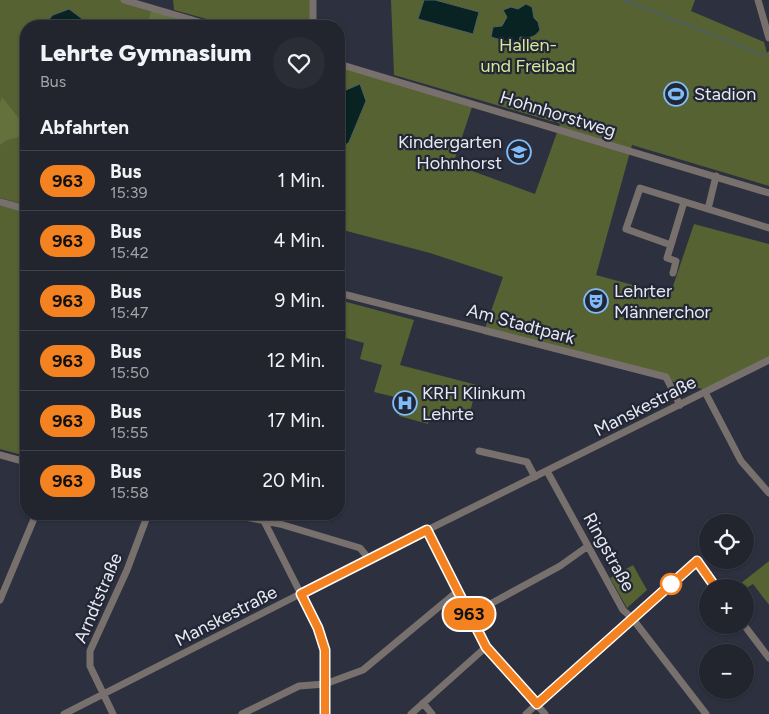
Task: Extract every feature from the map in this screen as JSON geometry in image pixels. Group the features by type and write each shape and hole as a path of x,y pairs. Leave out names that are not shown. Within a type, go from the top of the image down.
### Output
{"street":[{"path":"124,0 192,20"},
{"path":"313,0 314,20"},
{"path":"758,0 769,38"},
{"name":"Hohnhorstweg","path":"345,66 715,179 769,193"},
{"path":"708,209 715,179"},
{"path":"671,245 626,229 640,188 769,228"},
{"path":"0,202 20,207"},
{"path":"673,273 676,260 668,258 684,202"},
{"name":"Am Stadtpark","path":"345,294 666,377 680,405"},
{"name":"Manskestraße","path":"64,714 369,559 769,360"},
{"path":"705,392 741,462 769,493"},
{"path":"479,451 527,462 535,477"},
{"path":"0,455 20,460"},
{"name":"Ringstraße","path":"547,471 623,610 632,618 706,714"},
{"path":"0,600 33,520"},
{"name":"Arndtstraße","path":"114,714 90,666 90,651 128,570 146,520"},
{"path":"254,520 280,524 360,548 369,559"},
{"path":"265,523 318,628 325,650 324,714"},
{"path":"427,530 486,647 545,714"},
{"path":"470,615 560,566 588,546"},
{"path":"697,561 710,579"},
{"path":"242,714 299,686 325,684 363,670 378,661 458,591"},
{"path":"751,634 769,658"},
{"path":"411,714 486,647"},
{"path":"423,703 432,714"},
{"path":"526,714 537,704"}],"green space":[{"path":"0,0 122,0 195,20 20,20 20,203 0,198"},
{"path":"173,0 312,0 313,20 210,20 174,10"},
{"name":"Hallen- und Freibad","path":"391,0 695,0 691,11 764,42 767,53 769,51 769,186 632,145 596,275 670,295 694,224 769,244 769,358 706,390 483,334 503,277 430,253 345,231 345,63 473,104 453,164 535,194 560,124 626,143 394,75"},
{"path":"152,8 191,20 149,20"},
{"path":"2,97 20,120 20,137 7,140 0,145 0,103"},
{"path":"0,205 20,210 20,454 0,449"},
{"path":"345,302 414,320 400,365 477,385 468,420 432,411 428,424 399,416 403,399 374,392 382,365 360,359 364,343 345,338"},
{"path":"769,561 769,605 754,585 754,579 746,579"},
{"path":"633,565 647,590 627,608 610,578"}],"shaded area":[{"path":"424,0 435,0 479,12 473,34 418,19"},
{"path":"526,4 532,7 534,18 538,22 540,30 536,35 520,37 518,45 491,37 493,27 502,26 507,17 503,10 511,7 518,9"},
{"path":"69,9 84,20 48,20 53,15"},
{"path":"360,84 366,101 349,142 345,146 345,90"}],"waterway":[{"path":"624,0 766,56"}],"bus line":[{"name":"963","path":"325,714 325,650 318,628 301,594 427,530 486,647 537,704 697,561 710,579"}],"place":[{"name":"Stadion","path":"676,94"},
{"name":"Kindergarten Hohnhorst","path":"519,152"},
{"name":"Lehrter Männerchor","path":"596,301"},
{"name":"KRH Klinkum Lehrte","path":"405,403"}]}
